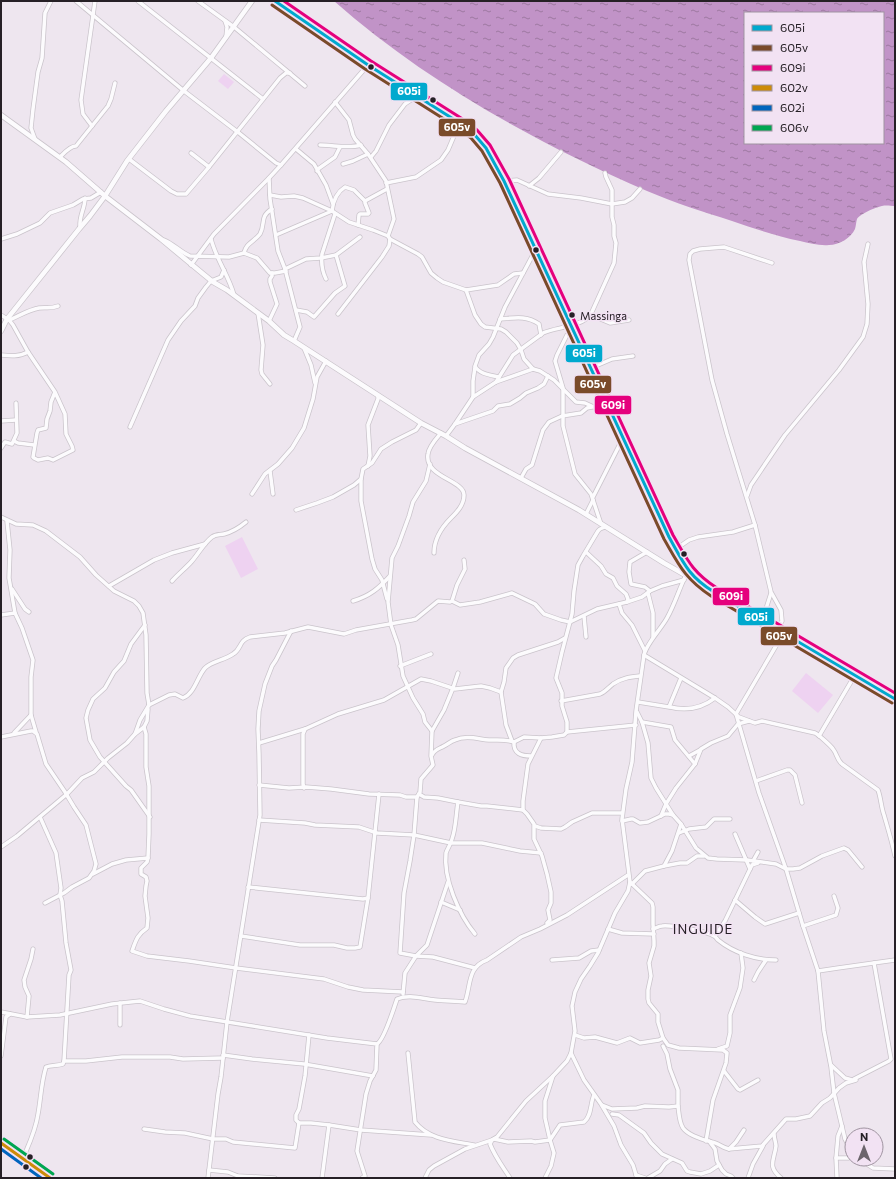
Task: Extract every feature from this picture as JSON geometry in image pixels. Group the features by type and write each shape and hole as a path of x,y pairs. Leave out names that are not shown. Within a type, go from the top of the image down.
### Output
{"highway":[{"path":"1,1144 50,1178"}],"street":[{"path":"35,139 31,128 33,109 38,72 42,58 45,13 50,1"},
{"path":"76,1 184,91 276,163 281,165"},
{"path":"92,126 83,114 81,100 94,1"},
{"path":"138,1 262,99"},
{"path":"198,1 234,27 305,86"},
{"path":"1,331 105,196 129,159 211,58 252,1"},
{"path":"275,1 368,65 458,122 481,141 504,181 669,537 684,563 699,582"},
{"path":"225,20 227,27 226,37"},
{"path":"191,265 214,234 296,149 368,65"},
{"path":"280,78 282,67"},
{"path":"129,159 162,185 177,194 182,195 188,193 262,99 280,78 286,73 290,73"},
{"path":"60,157 71,147 76,146 110,103 115,83"},
{"path":"343,164 375,154 389,125 405,104 411,100 419,98"},
{"path":"335,102 348,118 353,135 384,177 394,219 389,238 389,246 338,314"},
{"path":"1,115 60,157 105,196 161,239 191,265 234,295 304,348 421,423 579,510 587,512 601,524 647,552 895,699"},
{"path":"386,182 416,177 441,160 452,143 458,122"},
{"path":"320,145 340,147 361,145"},
{"path":"317,171 335,157 340,147"},
{"path":"296,149 314,164 326,185 333,204"},
{"path":"529,186 539,178 561,152"},
{"path":"191,153 209,167"},
{"path":"588,318 614,263 616,243 612,217 612,190 605,173"},
{"path":"269,178 278,251 286,270 300,327 294,341"},
{"path":"504,181 518,180 548,194 612,204 625,202 632,198 640,189"},
{"path":"332,211 333,204 344,187 354,190 366,201 365,203 370,213 360,214 358,224"},
{"path":"366,201 387,189"},
{"path":"1,239 17,234 40,223 50,213 69,207 85,198 91,198 101,192"},
{"path":"270,195 303,198 332,211 349,222 358,224 389,238 422,257 431,273 437,278 443,282 466,290 498,285 514,274 523,273"},
{"path":"80,227 80,218 85,198"},
{"path":"244,253 245,247 259,235 262,229 264,216 272,209"},
{"path":"276,235 332,211"},
{"path":"326,279 321,264 336,214"},
{"path":"272,273 286,270 308,258 322,258 336,255 360,236"},
{"path":"161,239 169,242 190,256 229,257 244,253 257,258 272,273"},
{"path":"211,239 213,248 232,287 234,295"},
{"path":"747,497 751,485 777,446 839,370 866,331 868,304 864,262 868,244"},
{"path":"772,263 724,247 700,249 693,251 689,257 691,275 712,380 755,525 771,592 781,610 782,621 778,630"},
{"path":"472,397 472,381 479,355 489,344 500,319 536,249"},
{"path":"296,310 307,312 314,317 335,293 345,286 336,255"},
{"path":"130,427 168,340 181,321 196,306 200,294 212,281 221,277 224,270"},
{"path":"269,321 277,304 270,282 272,273"},
{"path":"466,290 475,315 481,324 485,327 504,330 517,343 524,359 533,369 548,376 576,402 585,403 601,409 609,408"},
{"path":"8,320 38,308 52,309 58,306"},
{"path":"258,313 263,345 261,370 262,374 270,384"},
{"path":"1,315 18,331 28,352 55,392 65,414 66,434 73,450 52,460 48,458 38,460 34,458 34,445 37,432 46,428 51,402 55,392"},
{"path":"500,319 515,317 531,319 539,324 540,335"},
{"path":"496,382 513,355 540,335 548,331 564,328 588,318 598,318 610,323 629,320"},
{"path":"574,331 567,335 555,360 564,403 562,416 564,433 575,474 593,498 601,524"},
{"path":"304,348 311,365 316,386"},
{"path":"1,355 15,356 28,352"},
{"path":"591,368 612,359 634,356"},
{"path":"252,494 265,474 278,464 292,448 304,428 313,399 317,377 326,362"},
{"path":"475,366 482,373 499,377"},
{"path":"446,436 472,397 496,382 533,369"},
{"path":"455,424 484,413 493,412 498,406 510,404 526,393 544,384 548,376"},
{"path":"368,466 370,456 368,425 378,396"},
{"path":"1,448 5,442 12,444 17,434 16,403"},
{"path":"521,478 526,469 532,465 545,427 549,422 562,416 583,412 586,408 593,407"},
{"path":"1,421 16,420"},
{"path":"421,423 416,430 386,446 378,453 372,463 363,470 361,479 361,501 372,559 383,585 388,602 391,625 398,645 402,676 432,731"},
{"path":"434,553 436,540 445,525 458,512 462,505 464,496 464,493 460,488 432,470 428,453 441,433"},
{"path":"587,512 623,438"},
{"path":"14,441 34,445"},
{"path":"388,602 392,558 398,546 413,502 426,481 430,464"},
{"path":"270,471 273,494"},
{"path":"296,510 333,497 354,485 361,479"},
{"path":"1,517 16,524 33,525 46,531 80,557 96,575 114,591 134,601 139,606 143,613 146,635 148,707 147,721 144,727 127,743 112,753 94,772 82,778 40,817 1,847"},
{"path":"7,521 10,550 9,578 16,613 32,660 31,715 46,764 86,825 96,862 96,867 92,875"},
{"path":"172,581 192,561 205,544 216,535 226,534 246,522"},
{"path":"676,549 689,540 698,537 733,532 755,525"},
{"path":"567,732 567,722 561,701 562,693 556,678 572,614 580,561 598,531 606,527"},
{"path":"109,586 154,560 172,553 205,544"},
{"path":"586,552 594,558 606,574 613,578 617,586 626,594 628,599 627,602"},
{"path":"647,552 630,562 629,572 631,584 645,587 649,592 653,613 653,638"},
{"path":"452,601 457,585 465,569 464,560"},
{"path":"686,575 671,610 659,632 653,638 644,653 636,711 632,762 626,789 622,821 628,875 631,883 653,905 654,946 649,963 651,976 648,999 649,1003 658,1014 658,1022 663,1038 668,1045 680,1048 726,1052 724,1071 713,1100 708,1141 715,1150 719,1165 726,1174 733,1178"},
{"path":"353,601 380,588 390,576"},
{"path":"135,734 140,720 148,707 169,695 175,694 183,698 188,695 207,666 234,654 241,642 246,638 308,627 344,634 356,630 391,625 416,619 438,600 452,601 460,605 480,602 512,593 535,604 544,614 570,622 596,609 627,602 662,586 684,580"},
{"path":"11,588 22,606 29,612"},
{"path":"760,620 764,615 771,592"},
{"path":"619,604 622,613 632,625 644,653 715,698 736,714 756,723 762,721 815,733 819,736 832,748 842,764 878,790 895,856"},
{"path":"1,615 16,613"},
{"path":"572,614 576,619"},
{"path":"584,616 586,636"},
{"path":"145,625 131,644 124,661 114,672 105,688 93,699 86,718 89,736 104,762 131,790 150,817"},
{"path":"208,1178 227,1022 259,820 260,795 258,711 265,684 272,666 291,631"},
{"path":"783,634 736,714 756,781 786,869 818,971 824,1031 831,1065 834,1093 844,1135"},
{"path":"531,756 522,756 518,754 513,746 513,742 506,725 501,692 506,670 513,658 523,653 558,642 565,638"},
{"path":"558,642 564,644"},
{"path":"400,666 431,654"},
{"path":"458,673 444,710 432,731 433,765 421,779 414,835 404,893 400,954 433,957 475,968"},
{"path":"819,736 855,675"},
{"path":"561,701 600,694 622,679 640,676"},
{"path":"670,706 682,678"},
{"path":"259,743 305,729 338,714 384,700 421,679 458,690 481,686 501,692"},
{"path":"638,702 670,706 680,709 690,709 709,703 715,698"},
{"path":"636,711 642,722 648,743 651,778 673,815 686,831 696,848 704,856"},
{"path":"13,734 31,715"},
{"path":"689,756 711,743 728,736 738,724 751,721"},
{"path":"642,722 671,727 675,740 695,764"},
{"path":"432,756 436,750 444,747 456,739 470,738 513,742 524,737 540,738 564,735 567,732 636,725"},
{"path":"144,727 146,734 146,767 149,786 150,817 148,858 147,862 143,866 141,874 146,877 147,881 145,896 148,918 147,928 137,936 132,951 147,956 324,979 363,990 403,992"},
{"path":"304,788 302,734 305,729"},
{"path":"1,737 31,731 37,734"},
{"path":"540,738 528,764 523,810 535,826 534,839 541,853 551,892 551,903 548,910 550,920 545,926"},
{"path":"661,816 666,804 676,788 695,764 701,749"},
{"path":"756,781 790,770 795,775 802,803"},
{"path":"259,785 289,788 331,788 400,795 406,797 418,795 481,806 523,810"},
{"path":"241,936 300,945 334,945 347,948 360,947 368,898 379,794"},
{"path":"458,802 451,843 446,852 448,881 460,910 475,934"},
{"path":"535,826 541,828 561,829 592,813 622,813"},
{"path":"622,821 633,819 640,823 648,822 669,814 673,815"},
{"path":"24,1156 34,1131 38,1115 41,1086 46,1067 58,1066 63,1064 64,1061 69,975 71,970 66,943 62,901 60,896 61,888 56,852 40,817"},
{"path":"679,833 689,829 706,827 714,819 730,819"},
{"path":"259,820 359,827 375,832 414,835 451,843 482,844 541,853"},
{"path":"664,866 672,851 681,824"},
{"path":"735,834 750,869"},
{"path":"510,1178 490,1145 526,1101 553,1076 567,1061 572,1053 575,1035 572,1006 574,996 581,979 599,950 615,913 626,895 631,883 645,871 664,866 687,863 697,856 776,864 786,869 800,868 822,856 844,848 848,850 862,867"},
{"path":"753,861 758,852"},
{"path":"45,902 60,896 72,887 112,864 126,860 148,858"},
{"path":"715,936 725,921 752,865 761,862"},
{"path":"362,1178 365,1176 357,1151 366,1094 376,1070 377,1044 380,1042 388,1025 397,999 403,997 464,1002 467,998 471,976 475,968 482,962 488,960 520,937 573,911 628,875"},
{"path":"403,997 405,973 416,956 427,945 448,881"},
{"path":"248,887 339,897 368,898"},
{"path":"803,926 836,915 838,908 834,896"},
{"path":"735,900 755,918 765,924 799,913"},
{"path":"442,902 460,910"},
{"path":"653,929 661,926 668,926 695,930 715,936 721,942 742,953 758,959 776,960"},
{"path":"608,929 622,933 654,934"},
{"path":"27,1017 29,996 24,980 33,949"},
{"path":"552,960 579,958 591,951 599,950"},
{"path":"716,1050 727,1046 730,1033 729,1018 741,982 743,968 742,953"},
{"path":"754,980 766,960"},
{"path":"818,971 895,960"},
{"path":"831,1065 845,1078 853,1080 891,1059 874,963"},
{"path":"1,1012 27,1017 66,1014 120,1003 140,1001 190,1016 377,1044"},
{"path":"120,1003 120,1025"},
{"path":"1,1056 6,1017 11,1014"},
{"path":"144,1129 185,1133 213,1139 226,1139 233,1142 295,1148 299,1123 296,1120 296,1115 299,1109 309,1035"},
{"path":"575,1035 584,1038 595,1037 617,1043 630,1038 640,1043 663,1038"},
{"path":"663,1046 678,1090 678,1106 683,1128 695,1136 729,1149 763,1146"},
{"path":"408,1053 415,1122 419,1127 431,1135"},
{"path":"572,1053 584,1080 601,1104 612,1124 622,1148 633,1165 636,1177 647,1178 660,1171 665,1164 672,1159"},
{"path":"64,1061 86,1061 122,1057 170,1057 183,1059 223,1057 306,1064 373,1076"},
{"path":"567,1061 576,1063"},
{"path":"724,1071 740,1090 758,1080"},
{"path":"545,1178 554,1156 554,1150 545,1118 544,1105 553,1076"},
{"path":"748,1178 753,1164 763,1146 787,1119 796,1119 811,1115 846,1083 856,1080 853,1080"},
{"path":"425,1178 429,1170 434,1166 465,1148 493,1140 536,1142 550,1140 560,1126 584,1122 588,1119 594,1095"},
{"path":"601,1104 616,1109 645,1106 678,1106"},
{"path":"612,1124 612,1114 616,1109"},
{"path":"612,1114 619,1115 644,1133 662,1154 682,1163 688,1172 700,1174 708,1172 719,1165"},
{"path":"299,1123 329,1125 361,1130 431,1135 476,1146"},
{"path":"322,1178 329,1125"},
{"path":"837,1178 836,1158 838,1136 842,1126"},
{"path":"729,1149 744,1130"},
{"path":"774,1134 776,1145 773,1166 776,1173 781,1178"},
{"path":"836,1158 844,1158"},
{"path":"871,1167 895,1169"},
{"path":"209,1170 228,1172 238,1176 276,1178"}],"shaded area":[{"path":"224,74 234,82 228,89 218,81"},
{"path":"242,537 258,569 241,578 225,546"},
{"path":"806,673 833,695 818,713 792,691"}],"water":[{"path":"334,1 895,1 895,206 882,206 865,213 857,219 855,229 848,238 833,245 818,245 774,235 700,211 647,191 605,172 523,131 444,84 406,58"}],"transit line":[{"name":"605i","path":"275,1 368,65 458,122 474,134 486,148 504,181 669,537 692,574 714,592 895,699"},
{"name":"609i","path":"284,1 371,61 461,118 477,130 490,145 509,179 673,535 686,558 696,571 717,588 895,693"},
{"name":"605v","path":"272,5 365,69 455,126 471,138 482,151 500,183 664,539 683,571 695,584 711,596 892,703"},
{"name":"606v","path":"4,1139 53,1174"},
{"name":"602v","path":"1,1143 50,1178"},
{"name":"602i","path":"1,1149 41,1178"}],"place":[{"name":"Massinga","path":"572,315"}],"district":[{"name":"INGUIDE","path":"703,929"}]}
